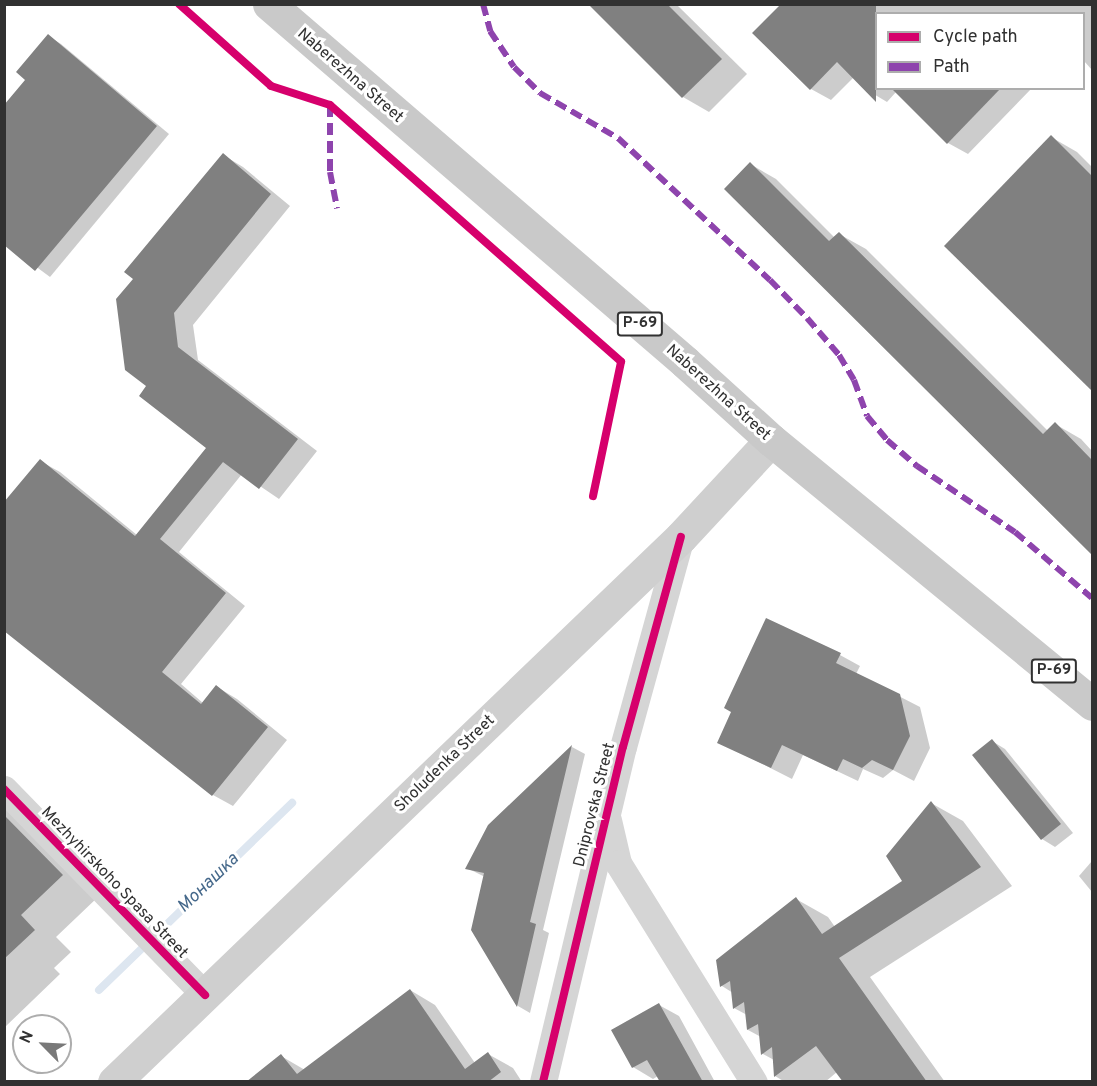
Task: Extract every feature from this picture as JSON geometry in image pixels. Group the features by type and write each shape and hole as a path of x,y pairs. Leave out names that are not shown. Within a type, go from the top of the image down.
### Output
{"main road":[{"name":"Naberezhna Street","path":"269,4 685,362 771,440 1092,704"},
{"name":"Sholudenka Street","path":"114,1082 681,537 771,440"}],"street":[{"name":"Dniprovska Street","path":"543,1082 606,816 681,537"},
{"name":"Mezhyhirskoho Spasa Street","path":"4,789 205,995"},
{"path":"606,816 618,863 754,1082"}],"building":[{"path":"588,4 667,4 722,59 682,98"},
{"path":"781,4 876,4 876,102 837,62 810,90 752,33"},
{"path":"48,34 157,126 35,271 4,245 4,105 25,80 16,72"},
{"path":"893,90 999,90 947,144"},
{"path":"1051,135 1092,176 1092,391 944,246"},
{"path":"223,153 271,194 174,313 178,347 298,439 259,489 223,462 160,539 226,593 162,672 201,704 216,685 268,727 212,796 4,631 4,502 40,459 135,536 206,448 139,396 146,386 125,370 116,299 133,279 124,272"},
{"path":"750,162 829,241 839,232 1043,434 1055,422 1092,460 1092,555 724,189"},
{"path":"766,618 841,653 836,663 900,694 910,736 893,770 872,760 862,768 843,759 837,771 782,745 771,768 717,743 731,712 724,708"},
{"path":"992,739 1061,824 1041,840 972,755"},
{"path":"572,745 530,922 536,924 517,1007 471,930 484,873 465,869 488,825"},
{"path":"931,801 981,867 839,958 927,1082 843,1082 816,1046 774,1077 772,1047 761,1055 758,1024 747,1030 744,1002 733,1009 730,981 720,987 716,960 796,897 822,934 902,881 886,856"},
{"path":"4,815 63,875 21,915 35,930 4,959"},
{"path":"410,989 465,1069 488,1052 501,1072 488,1082 246,1082 281,1054 297,1074"},
{"path":"659,1003 703,1082 660,1082 647,1060 632,1068 611,1030"}],"waterway":[{"name":"Монашка","path":"99,990 292,803"}],"marked path":[{"path":"483,4 490,31 514,67 540,93 618,138 770,280 807,318 839,355 854,380 867,416 887,440 917,466 1015,532 1092,598"},
{"path":"330,105 330,172 337,208"}],"cycle path":[{"path":"179,4 271,86 330,105 621,362 593,496"},
{"path":"543,1082 623,747 681,537"},
{"path":"4,789 205,995"}]}
